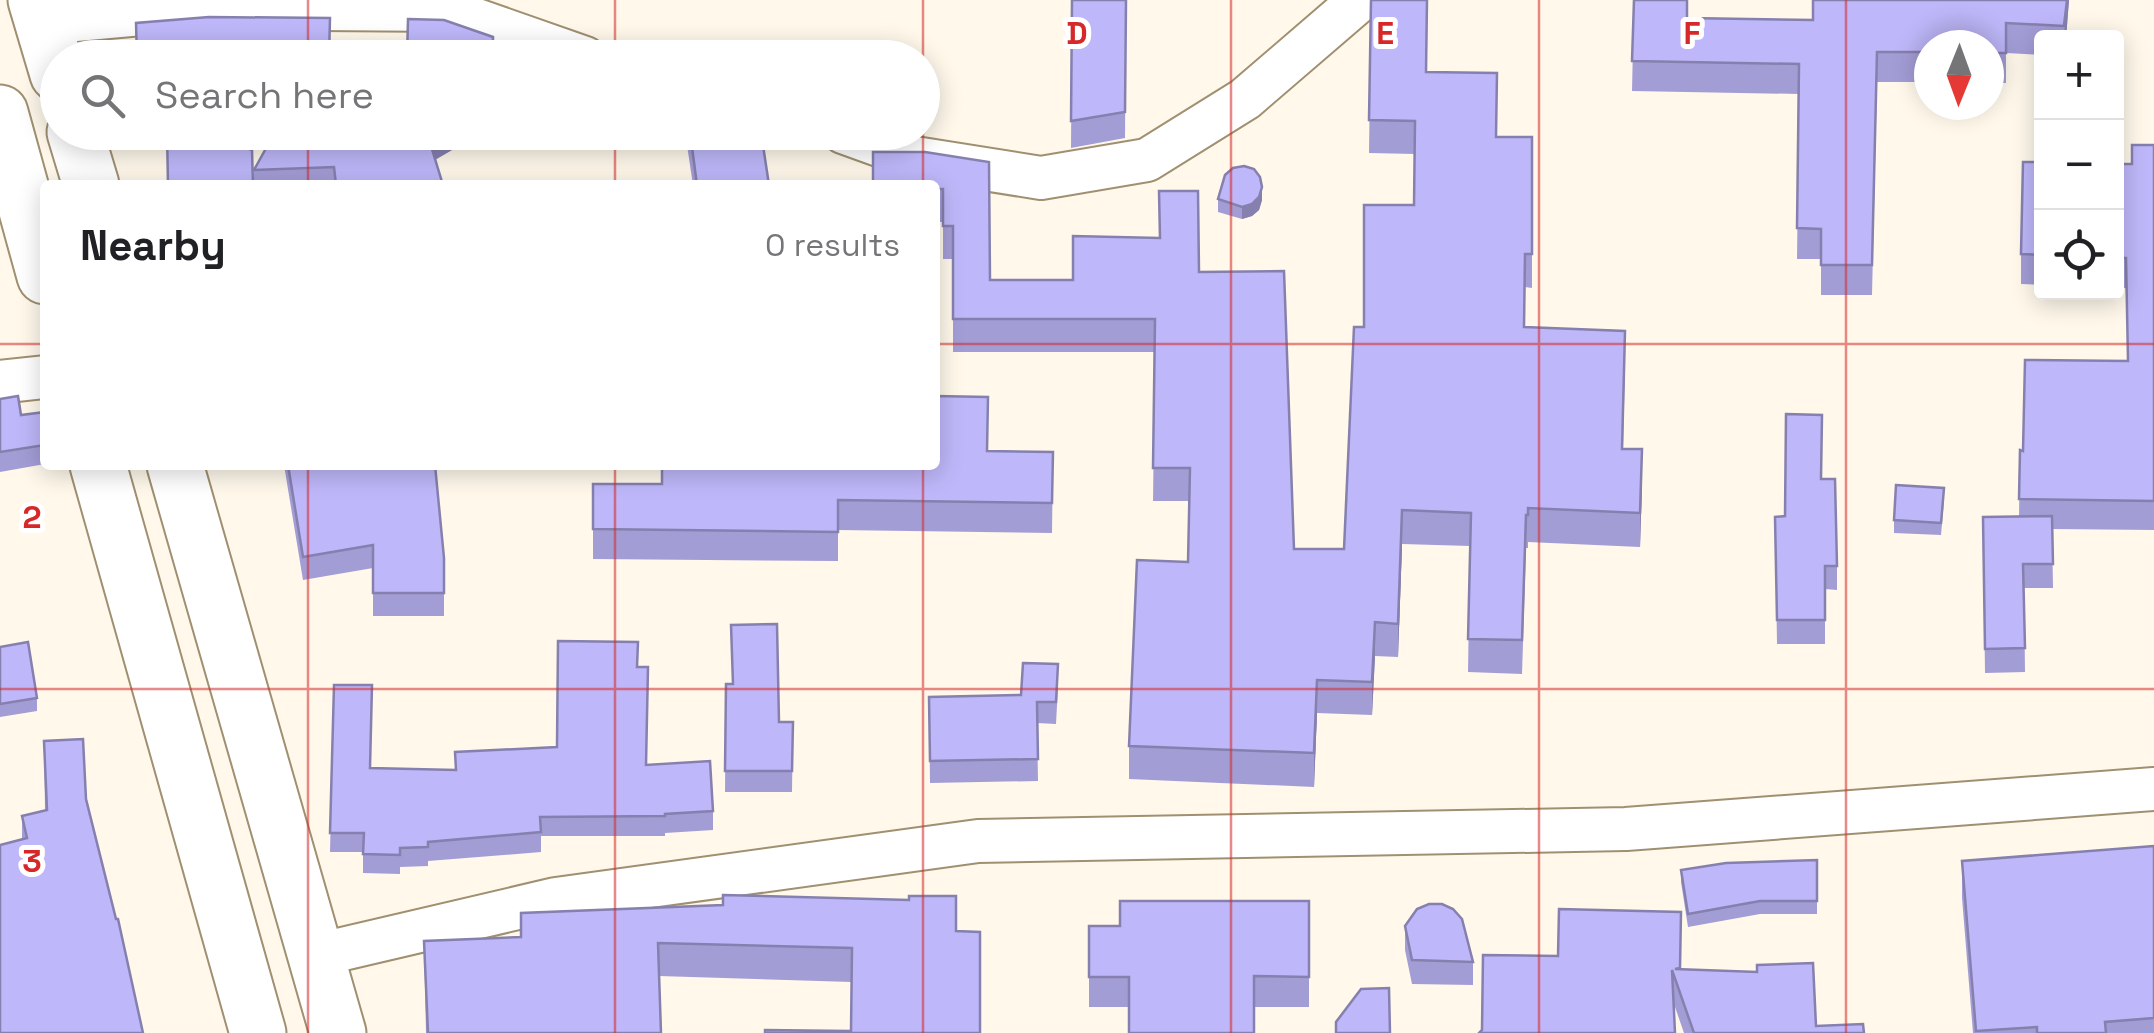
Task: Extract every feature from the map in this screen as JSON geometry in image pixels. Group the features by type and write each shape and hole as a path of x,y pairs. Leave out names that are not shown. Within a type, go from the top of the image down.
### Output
{"highway":[{"path":"39,12 48,40"},
{"path":"0,112 40,258"},
{"path":"81,150 90,180"},
{"path":"99,470 258,1033"},
{"path":"177,470 338,1033"}],"street":[{"path":"892,150 914,158 1041,178 1147,160 1245,99 1360,0"},
{"path":"39,12 208,8 448,10 534,40"},
{"path":"0,382 40,378"},
{"path":"317,956 556,898 978,841 1626,829 2154,789"}],"building":[{"path":"1072,0 1126,0 1125,112 1071,121"},
{"path":"1371,0 1427,0 1426,72 1497,73 1496,137 1532,137 1532,254 1525,254 1524,327 1625,331 1622,449 1642,449 1640,513 1528,508 1522,640 1468,639 1471,513 1402,510 1398,624 1375,622 1372,682 1317,680 1314,753 1129,746 1137,560 1188,562 1190,468 1153,468 1155,319 953,319 953,226 943,226 940,180 873,180 873,152 925,152 989,162 990,280 1073,280 1073,236 1160,238 1159,191 1198,191 1199,272 1284,271 1294,549 1344,549 1354,327 1364,327 1364,205 1414,205 1415,121 1369,120"},
{"path":"1634,0 1687,0 1687,18 1813,20 1813,0 2067,0 2064,26 2006,23 2006,53 2004,30 1914,30 1914,52 1877,52 1872,265 1821,265 1821,229 1797,228 1799,64 1632,61"},
{"path":"209,17 330,18 329,40 136,40 136,23"},
{"path":"408,19 444,20 493,37 493,40 407,40"},
{"path":"2132,145 2154,145 2154,501 2019,499 2025,360 2128,361 2124,164 2132,164"},
{"path":"167,150 252,150 253,180 168,180"},
{"path":"265,150 432,150 441,180 335,180 334,167 254,170"},
{"path":"692,150 764,150 768,180 696,180"},
{"path":"2023,162 2034,162 2034,255 2021,254"},
{"path":"1244,166 1254,169 1260,177 1259,197 1242,207 1218,199 1225,175"},
{"path":"18,396 21,415 40,413 40,446 0,452 0,399"},
{"path":"940,396 988,397 987,451 1053,452 1052,503 838,500 838,532 593,529 593,484 662,484 662,470 940,470"},
{"path":"1786,414 1822,415 1821,479 1835,479 1837,566 1825,566 1825,620 1777,620 1775,517 1785,516"},
{"path":"289,470 435,470 444,593 373,593 373,545 303,557"},
{"path":"1896,485 1944,488 1941,523 1894,520"},
{"path":"2052,516 2053,564 2023,564 2025,648 1985,649 1983,517"},
{"path":"777,624 779,722 793,722 792,771 725,771 726,684 733,684 731,625"},
{"path":"558,641 638,642 637,667 648,667 646,765 710,761 713,811 665,816 540,817 541,832 428,842 428,847 400,848 400,855 363,854 364,833 330,833 334,685 372,685 370,768 456,770 455,752 557,747"},
{"path":"28,642 37,698 0,704 0,647"},
{"path":"1023,663 1058,664 1056,702 1037,702 1038,759 930,761 929,697 1021,695"},
{"path":"83,739 86,799 143,1033 0,1033 0,845 27,838 22,816 47,810 44,741"},
{"path":"2154,846 2154,1018 2105,1022 2106,1033 2037,1033 2037,1027 1976,1031 1962,861"},
{"path":"1817,860 1817,901 1760,901 1688,914 1681,870 1726,863"},
{"path":"723,895 909,900 909,896 956,896 956,931 980,932 980,1033 765,1033 851,1031 852,948 658,943 661,1033 428,1033 424,941 521,937 521,913 723,905"},
{"path":"1120,901 1309,901 1309,977 1254,976 1254,1033 1129,1033 1129,977 1089,977 1089,926 1120,926"},
{"path":"1429,904 1453,909 1462,919 1473,962 1412,960 1405,926 1417,909"},
{"path":"1559,909 1681,912 1680,968 1675,969 1757,972 1757,965 1813,963 1816,1026 1863,1024 1864,1033 1694,1033 1672,970 1675,1033 1479,1033 1483,955 1558,956"},
{"path":"1389,988 1390,1033 1336,1033 1336,1022 1361,989"}]}
